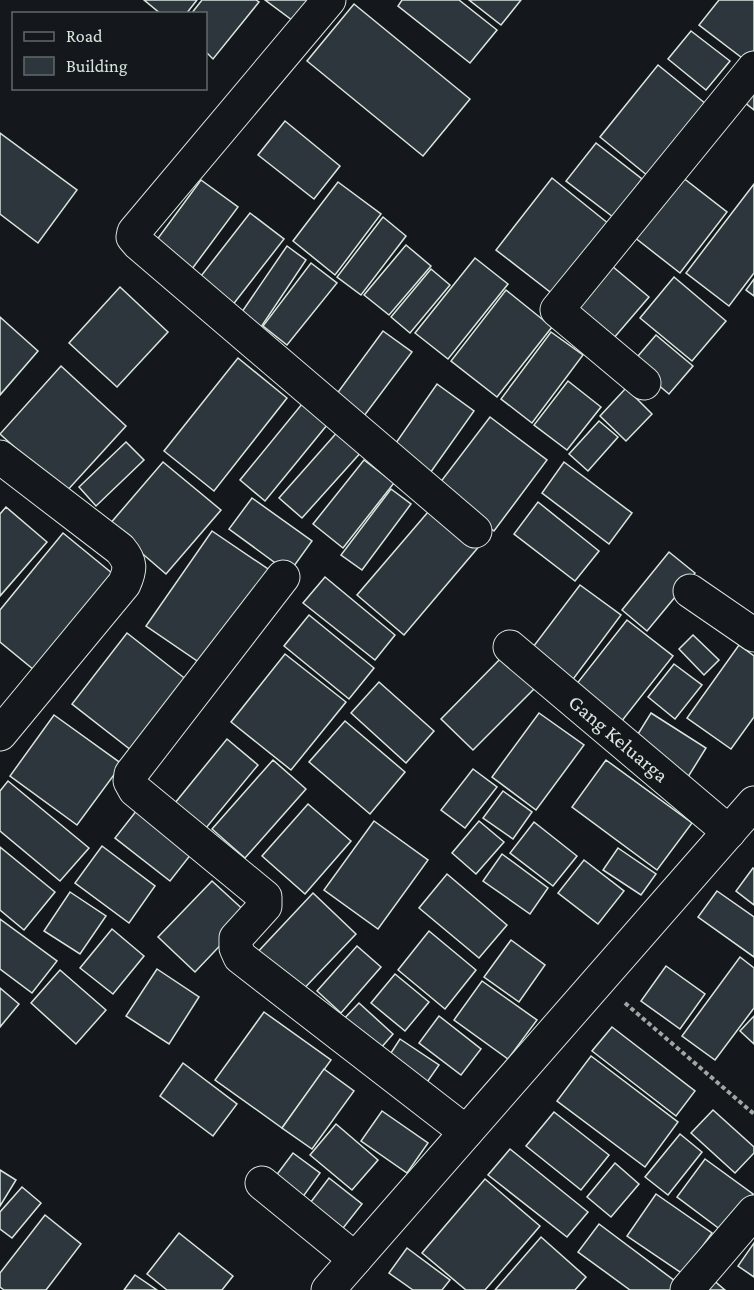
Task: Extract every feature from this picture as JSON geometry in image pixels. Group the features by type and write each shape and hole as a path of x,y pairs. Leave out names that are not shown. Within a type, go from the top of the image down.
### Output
{"street":[{"path":"329,0 134,232 133,237 475,531"},
{"path":"644,383 557,310 754,68"},
{"path":"0,457 120,549 130,565 130,571 123,584 5,715"},
{"path":"283,577 131,774 130,781 135,790 265,897 265,906 236,938 236,948 240,957 466,1132"},
{"path":"690,591 754,635"},
{"name":"Gang Keluarga","path":"510,646 729,832"},
{"path":"328,1290 754,803"},
{"path":"262,1183 355,1259"},
{"path":"687,1290 754,1212"}],"path":[{"path":"599,981 754,1114"}],"building":[{"path":"144,0 197,0 188,12 159,12"},
{"path":"202,0 256,0 259,2 213,59 207,53 207,12 193,12"},
{"path":"265,0 319,0 300,26"},
{"path":"402,0 459,0 497,30 470,63 398,6"},
{"path":"469,0 521,0 501,25"},
{"path":"719,0 754,0 754,58 750,64 699,25"},
{"path":"354,4 470,99 423,156 307,61"},
{"path":"691,31 730,61 706,90 668,59"},
{"path":"658,65 706,104 648,176 600,137"},
{"path":"754,90 754,110 744,102"},
{"path":"285,121 340,166 314,199 258,155"},
{"path":"0,133 77,190 38,243 0,214"},
{"path":"596,143 642,179 613,217 566,181"},
{"path":"673,170 727,212 680,273 625,230"},
{"path":"552,178 609,224 554,295 496,250"},
{"path":"201,180 238,207 189,273 153,245"},
{"path":"338,182 381,214 335,275 293,241"},
{"path":"754,184 754,273 729,306 686,273"},
{"path":"250,213 284,239 228,311 194,285"},
{"path":"383,217 406,236 361,295 337,277"},
{"path":"406,245 431,266 389,315 364,295"},
{"path":"287,246 306,260 255,336 235,322"},
{"path":"475,258 508,284 448,359 415,333"},
{"path":"606,261 649,297 607,346 565,310"},
{"path":"311,263 337,283 287,345 263,326"},
{"path":"431,269 450,285 410,333 391,317"},
{"path":"674,277 726,321 692,361 640,318"},
{"path":"754,279 754,296 746,290"},
{"path":"120,287 168,332 117,387 69,343"},
{"path":"506,290 552,327 497,397 451,361"},
{"path":"0,317 38,351 0,395"},
{"path":"383,331 412,352 361,420 333,399"},
{"path":"551,332 583,355 532,423 501,399"},
{"path":"656,335 693,366 669,394 632,363"},
{"path":"238,358 287,398 214,491 164,451"},
{"path":"61,366 126,426 65,493 0,434"},
{"path":"568,381 601,407 567,450 534,425"},
{"path":"437,384 474,411 428,476 391,450"},
{"path":"626,388 652,414 626,441 600,416"},
{"path":"302,404 327,425 265,501 240,480"},
{"path":"490,417 547,460 494,531 436,488"},
{"path":"599,421 618,437 588,471 569,454"},
{"path":"340,429 363,450 302,518 279,498"},
{"path":"126,442 144,460 96,506 79,487"},
{"path":"364,460 394,483 343,548 313,524"},
{"path":"163,462 221,510 166,574 109,525"},
{"path":"564,462 632,513 609,544 542,493"},
{"path":"391,489 411,504 362,570 341,555"},
{"path":"252,498 312,541 289,573 229,529"},
{"path":"538,502 599,551 575,581 514,534"},
{"path":"434,505 481,544 404,635 357,595"},
{"path":"6,507 47,542 0,596 0,514"},
{"path":"212,531 274,573 209,669 146,626"},
{"path":"63,533 118,578 39,674 0,642 0,610"},
{"path":"669,552 695,573 647,631 622,610"},
{"path":"325,577 395,635 375,660 303,603"},
{"path":"580,585 621,615 571,682 530,651"},
{"path":"309,615 374,668 349,699 284,646"},
{"path":"627,620 673,656 621,722 575,686"},
{"path":"127,633 192,684 136,754 72,704"},
{"path":"693,635 719,660 704,675 679,649"},
{"path":"739,645 754,656 754,717 731,749 687,718"},
{"path":"285,654 346,702 291,770 231,722"},
{"path":"505,654 537,686 473,750 441,719"},
{"path":"674,664 702,685 675,719 648,697"},
{"path":"379,682 434,731 406,763 351,713"},
{"path":"539,713 584,745 536,810 492,777"},
{"path":"651,713 706,748 688,777 633,742"},
{"path":"54,715 122,764 77,825 10,776"},
{"path":"345,721 405,772 370,814 309,762"},
{"path":"227,739 258,765 206,828 175,803"},
{"path":"273,760 306,789 245,858 212,829"},
{"path":"606,760 692,823 657,870 572,807"},
{"path":"473,769 497,787 465,828 441,810"},
{"path":"8,781 89,848 60,881 0,831 0,791"},
{"path":"503,791 532,812 513,839 483,818"},
{"path":"308,804 351,841 305,894 262,856"},
{"path":"137,810 192,853 170,881 115,838"},
{"path":"374,821 428,860 378,929 324,890"},
{"path":"479,821 504,842 476,874 452,853"},
{"path":"534,822 577,856 553,886 510,853"},
{"path":"102,846 155,886 129,923 75,883"},
{"path":"0,847 55,892 24,930 0,910"},
{"path":"618,848 656,874 641,895 603,870"},
{"path":"502,854 548,888 530,914 483,881"},
{"path":"584,860 624,891 598,924 558,893"},
{"path":"754,869 754,905 736,891"},
{"path":"447,874 507,925 479,958 419,908"},
{"path":"212,881 249,915 195,972 158,937"},
{"path":"717,891 754,917 754,957 698,917"},
{"path":"70,892 106,916 80,954 44,931"},
{"path":"313,893 356,934 295,998 252,958"},
{"path":"0,919 57,961 32,993 0,969"},
{"path":"112,929 144,956 113,994 80,968"},
{"path":"429,931 476,970 445,1009 398,970"},
{"path":"511,940 545,965 519,1002 484,977"},
{"path":"357,946 381,967 341,1013 317,991"},
{"path":"740,957 754,968 754,1008 715,1060 682,1036"},
{"path":"666,966 705,994 680,1029 641,1001"},
{"path":"157,969 199,997 169,1044 126,1016"},
{"path":"60,970 106,1010 76,1044 31,1003"},
{"path":"395,974 429,1002 405,1031 371,1003"},
{"path":"482,981 537,1020 508,1059 454,1020"},
{"path":"0,988 19,1004 0,1027"},
{"path":"359,1003 393,1034 374,1056 339,1024"},
{"path":"264,1012 331,1060 282,1128 215,1080"},
{"path":"439,1016 481,1049 461,1075 419,1043"},
{"path":"754,1016 754,1044 740,1031"},
{"path":"612,1027 695,1091 676,1116 592,1051"},
{"path":"400,1039 439,1065 423,1088 385,1062"},
{"path":"591,1056 678,1122 645,1167 557,1101"},
{"path":"183,1063 237,1104 213,1136 160,1096"},
{"path":"324,1069 354,1091 312,1149 282,1128"},
{"path":"713,1110 754,1147 754,1153 735,1173 691,1133"},
{"path":"382,1111 428,1143 407,1173 361,1141"},
{"path":"554,1112 609,1155 581,1190 526,1146"},
{"path":"336,1124 378,1160 352,1190 310,1155"},
{"path":"680,1134 702,1152 668,1195 645,1177"},
{"path":"510,1149 588,1212 567,1237 488,1175"},
{"path":"293,1153 320,1173 297,1205 269,1185"},
{"path":"705,1159 753,1194 725,1233 677,1197"},
{"path":"615,1163 639,1184 611,1217 587,1197"},
{"path":"0,1170 16,1180 0,1206"},
{"path":"329,1178 362,1204 340,1232 307,1207"},
{"path":"485,1179 540,1226 485,1290 466,1290 422,1253"},
{"path":"22,1187 41,1203 12,1238 0,1229 0,1212"},
{"path":"656,1194 712,1233 683,1274 627,1236"},
{"path":"45,1215 81,1244 46,1290 4,1290 0,1287 0,1273"},
{"path":"599,1224 679,1284 675,1290 630,1290 578,1252"},
{"path":"179,1233 233,1276 222,1290 167,1290 147,1274"},
{"path":"541,1237 586,1277 575,1290 495,1290"},
{"path":"754,1243 754,1277 738,1266"},
{"path":"407,1248 450,1280 442,1290 413,1290 389,1273"},
{"path":"135,1275 157,1290 124,1290"},
{"path":"712,1279 725,1290 703,1290"}]}
